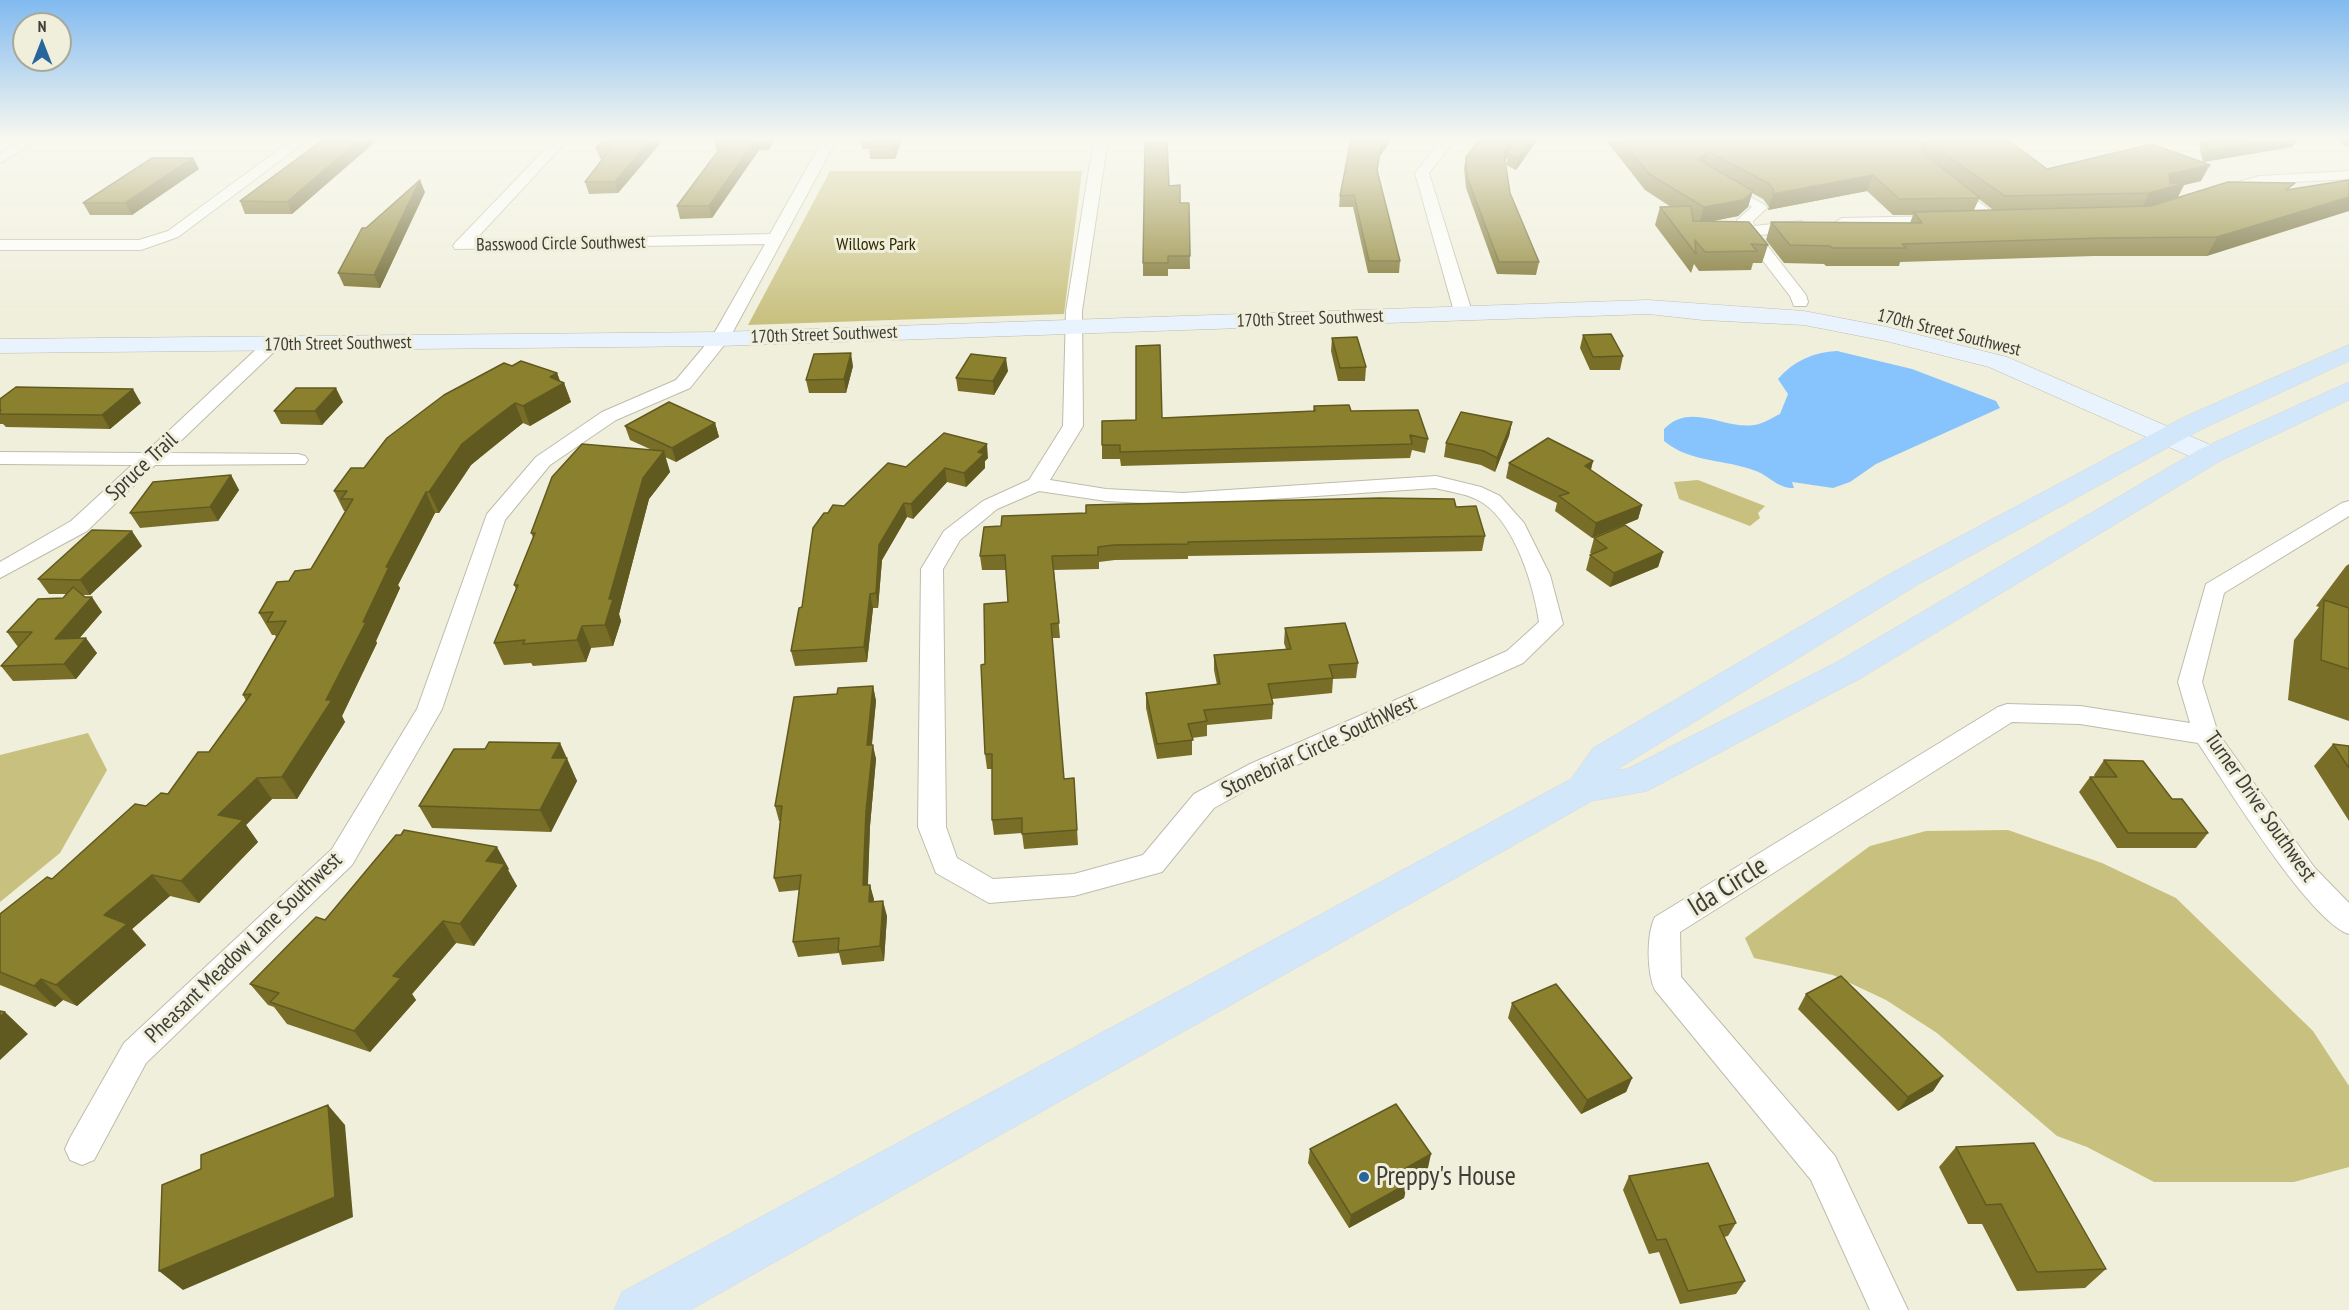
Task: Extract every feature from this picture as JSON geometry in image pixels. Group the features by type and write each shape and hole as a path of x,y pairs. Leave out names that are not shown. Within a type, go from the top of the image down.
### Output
{"main road":[{"path":"1584,789 1606,757 1906,578 2175,423 2349,352"},
{"path":"640,1310 1584,789 1634,781 1849,670 2222,448 2349,390"}],"street":[{"path":"0,245 141,244 173,234 219,200"},
{"name":"Basswood Circle Southwest","path":"504,200 461,246 774,239"},
{"name":"Pheasant Meadow Lane Southwest","path":"82,1149 135,1053 342,857 429,709 495,519 543,461 609,416 683,384 720,339 796,200"},
{"path":"1038,484 1073,426 1074,311 1091,200"},
{"path":"1430,200 1464,315"},
{"path":"1750,200 1760,208 1758,212 1745,220 1748,231 1798,295 1800,302"},
{"path":"1748,231 1820,224 2000,220 1973,200"},
{"name":"170th Street Southwest","path":"1648,307 1693,297 1800,302 1907,319 2015,348 2115,388"},
{"name":"170th Street Southwest","path":"0,345 271,345 720,339 1648,307 1703,313 1804,318 1898,337 1998,362 2175,423 2222,448"},
{"name":"Spruce Trail","path":"0,571 78,526 271,345"},
{"path":"0,458 298,460"},
{"name":"Stonebriar Circle SouthWest","path":"1436,482 1493,499 1515,524 1549,605 1551,624 1515,657 1259,771 1204,801 1152,864 1074,885 989,891 946,865 932,827 932,568 952,536 967,523 990,505 1038,484 1106,495 1183,499 1436,482"},
{"name":"Turner Drive Southwest","path":"2349,507 2214,589 2190,682 2206,735 2304,875 2349,922"},
{"name":"Ida Circle","path":"1889,1310 1824,1168 1666,981 1665,927 2007,714 2080,715 2206,735"}],"green space":[{"name":"Willows Park","path":"814,200 1078,200 1064,314 748,325"},
{"path":"1698,480 1765,506 1758,513 1760,518 1750,526 1679,499 1674,482"},
{"path":"88,733 107,770 60,853 0,902 0,755"},
{"path":"2008,830 2102,863 2176,898 2313,1031 2349,1086 2349,1167 2294,1182 2154,1182 2087,1147 2057,1136 1937,1033 1886,1000 1833,975 1754,958 1745,938 1870,846 1926,831"}],"water":[{"path":"1837,351 1912,369 1996,401 2000,408 1876,464 1850,482 1833,488 1792,482 1794,488 1789,488 1756,471 1697,457 1674,448 1664,441 1664,429 1674,421 1685,417 1754,425 1780,414 1788,394 1778,379 1797,362 1820,353"}],"building":[{"path":"87,200 129,200 125,203 83,203"},
{"path":"241,200 289,200 287,202"},
{"path":"397,200 410,200 374,275 338,273 362,228 366,228"},
{"path":"681,200 713,200 709,206 677,206"},
{"path":"1144,200 1180,200 1180,203 1189,203 1190,256 1168,256 1168,263 1143,263"},
{"path":"1355,200 1385,200 1400,261 1369,261"},
{"path":"1476,200 1513,200 1539,262 1499,262"},
{"path":"1693,200 1742,200 1704,207"},
{"path":"2170,200 2339,200 2217,237 2103,238 1902,244 1906,248 1832,248 1830,246 1790,245 1771,222 1922,223 1914,212 2151,206"},
{"path":"1691,206 1693,221 1749,222 1768,245 1751,244 1757,251 1705,252 1695,240 1696,254 1660,207"},
{"path":"1611,334 1623,356 1593,357 1583,335"},
{"path":"1357,337 1366,367 1340,368 1332,338"},
{"path":"1160,345 1162,418 1315,411 1314,406 1349,405 1351,411 1418,410 1428,439 1410,435 1412,444 1120,452 1120,445 1102,445 1102,421 1136,420 1136,346"},
{"path":"851,353 844,379 806,380 814,354"},
{"path":"971,354 1006,358 993,381 956,378"},
{"path":"521,361 557,373 550,377 564,383 523,406 515,403 487,424 462,444 429,492 426,492 386,567 389,567 363,622 366,622 326,700 332,700 282,777 257,778 218,815 243,820 181,881 152,875 104,915 127,924 56,985 41,979 34,986 0,972 0,914 47,877 52,879 135,804 146,806 161,793 168,794 198,752 209,752 251,694 243,695 286,621 267,622 273,612 259,613 277,582 289,581 295,571 311,569 353,499 341,499 347,491 334,491 351,468 364,468 387,438 444,395 504,363 512,366"},
{"path":"16,387 133,389 102,415 0,414 0,399"},
{"path":"296,388 336,388 315,411 274,411"},
{"path":"669,402 715,423 672,448 625,426"},
{"path":"1461,412 1512,422 1497,458 1484,451 1446,443"},
{"path":"944,433 987,444 978,452 984,454 964,473 945,468 911,504 904,503 879,545 876,593 870,594 864,647 791,651 799,608 802,607 813,528 833,505 844,506 888,463 906,467"},
{"path":"1548,438 1593,461 1585,466 1642,505 1596,523 1559,496 1569,493 1509,463"},
{"path":"582,444 664,451 643,478 609,599 613,599 605,625 582,626 577,640 523,644 525,640 494,643 518,585 514,585 535,533 531,533 552,477"},
{"path":"231,475 210,507 130,513 153,482"},
{"path":"1380,498 1454,499 1456,507 1476,506 1485,536 1114,545 1098,547 1098,555 1052,556 1059,623 1051,624 1064,779 1074,778 1077,830 1022,834 1022,818 992,820 992,754 985,754 981,665 985,664 984,604 1008,602 1005,555 980,556 984,527 1001,526 1002,516 1086,513 1086,505"},
{"path":"1625,525 1663,552 1614,573 1590,555 1607,548 1594,538"},
{"path":"92,530 132,531 80,580 38,579"},
{"path":"73,587 85,597 92,597 55,639 86,638 64,664 1,666 32,632 7,632 38,599 63,598"},
{"path":"2324,600 2349,608 2349,669 2321,660"},
{"path":"1345,623 1358,663 1329,665 1333,678 1268,684 1273,704 1204,710 1207,721 1188,724 1193,740 1157,744 1146,693 1220,684 1214,655 1291,649 1285,628"},
{"path":"873,686 867,745 873,745 866,811 863,885 870,885 869,902 883,901 880,946 838,951 839,938 793,942 801,875 774,878 782,806 775,806 794,697 837,694 838,688"},
{"path":"489,742 560,743 552,758 567,758 540,810 419,806 454,749 485,749"},
{"path":"2333,744 2349,746 2349,768"},
{"path":"2104,760 2143,761 2172,799 2182,799 2208,833 2128,833 2090,777 2117,777"},
{"path":"404,830 497,847 486,861 505,864 460,924 443,921 393,976 401,978 354,1031 270,1002 279,993 250,984 316,917 325,920 396,835 401,835"},
{"path":"1841,976 1943,1076 1908,1097 1806,994"},
{"path":"1556,984 1632,1078 1587,1100 1512,1003"},
{"name":"Preppy's House","path":"1396,1104 1431,1154 1399,1172 1407,1184 1351,1215 1310,1149"},
{"path":"328,1105 335,1197 159,1271 162,1185 201,1169 201,1155"},
{"path":"2034,1143 2106,1269 2037,1272 2001,1204 1986,1205 1956,1147"},
{"path":"1708,1163 1736,1223 1719,1226 1745,1281 1688,1291 1666,1239 1657,1240 1629,1176"}],"place":[{"name":"Preppy's House","path":"1364,1177"}]}
